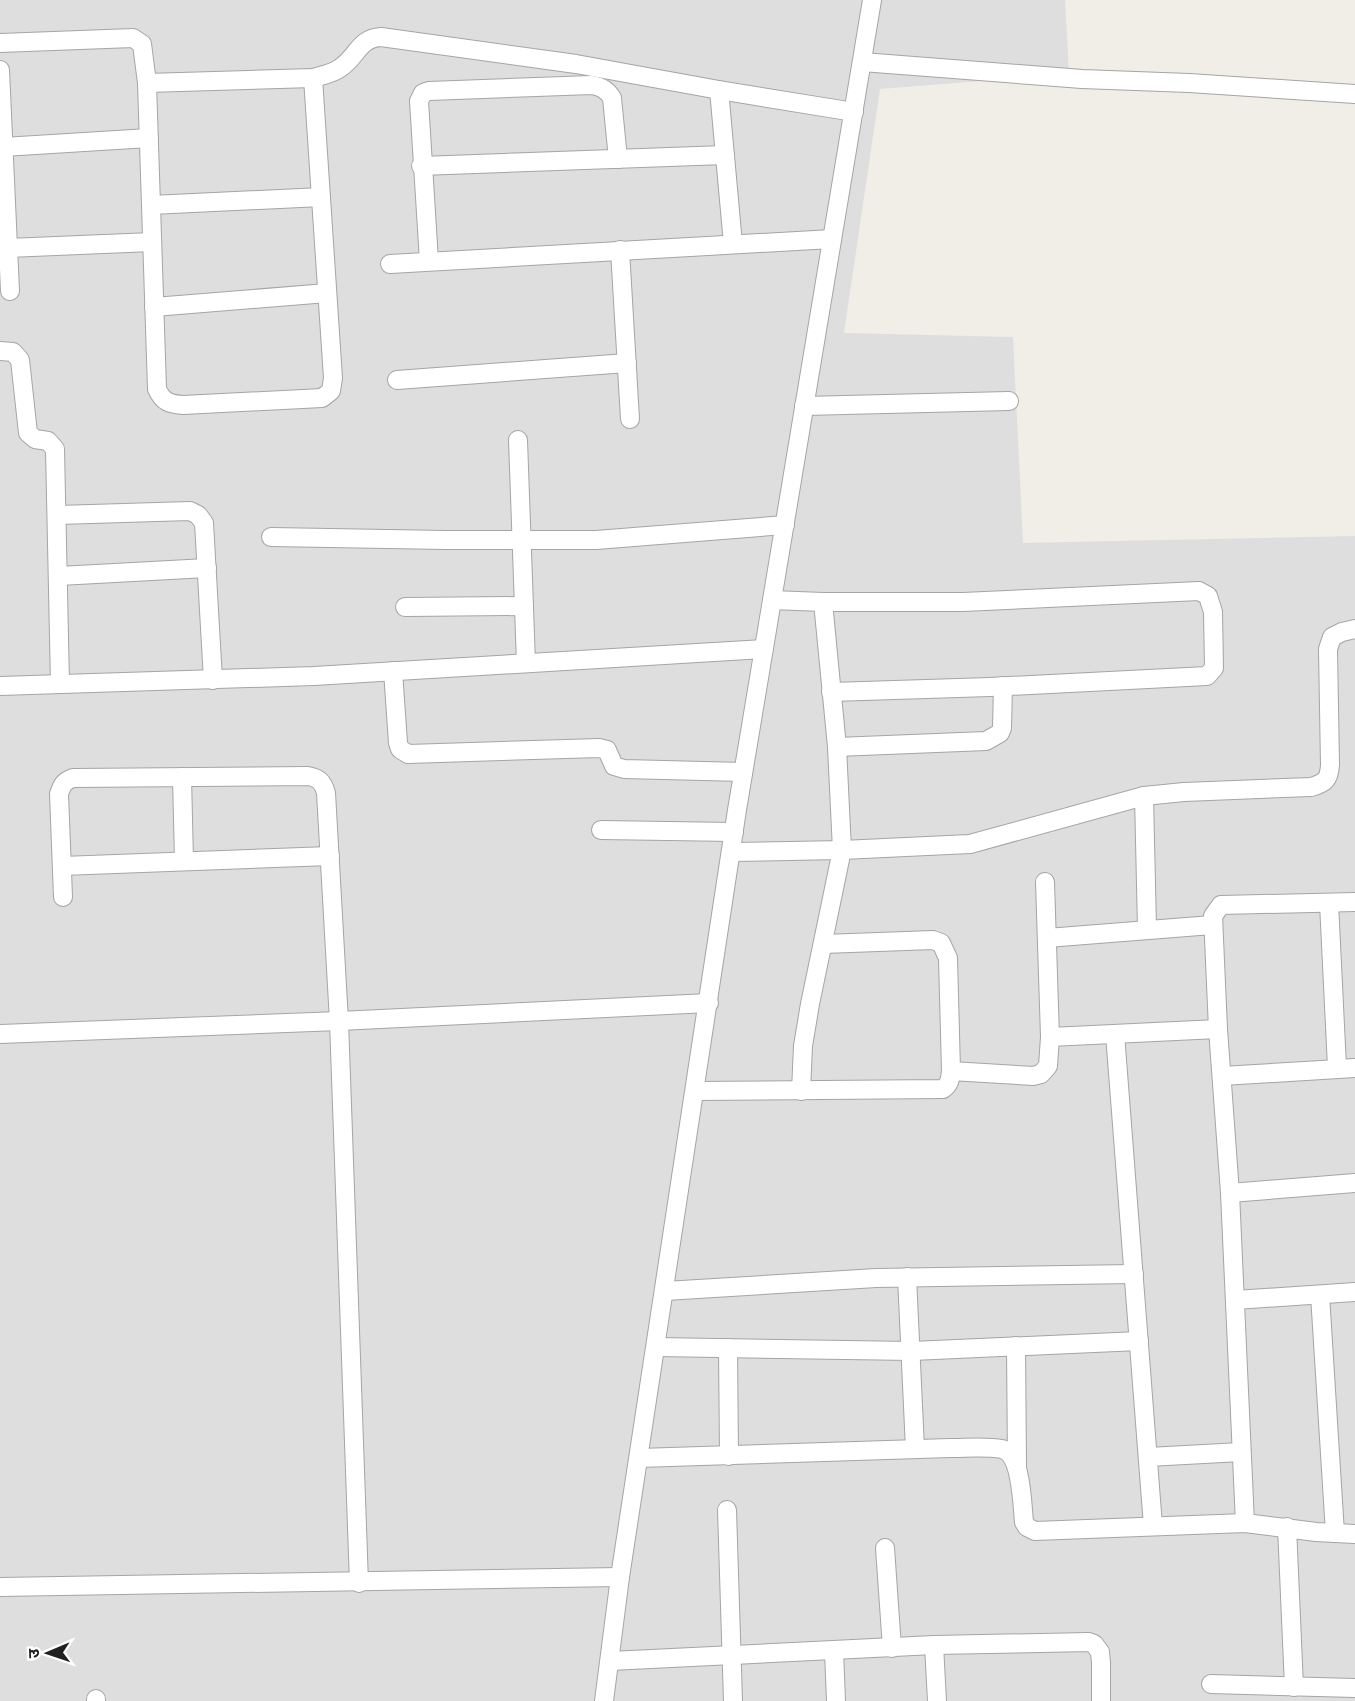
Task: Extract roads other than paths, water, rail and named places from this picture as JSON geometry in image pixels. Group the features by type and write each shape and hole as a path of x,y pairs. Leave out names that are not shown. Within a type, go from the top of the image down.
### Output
{"street":[{"path":"604,1701 620,1577 734,832 872,0"},
{"path":"147,83 313,78 331,74 342,68 365,41 381,37 576,64 854,112"},
{"path":"0,43 133,39 142,44 147,83 157,388 161,398 169,404 322,398 331,391 333,378 313,78"},
{"path":"862,62 1082,79 1189,83 1355,94"},
{"path":"0,70 10,291"},
{"path":"429,261 421,166 419,101 423,93 592,85 602,87 612,98 618,159"},
{"path":"719,90 733,244"},
{"path":"3,147 149,138"},
{"path":"421,166 725,155"},
{"path":"151,205 321,197"},
{"path":"390,264 620,249 832,239"},
{"path":"8,248 152,242"},
{"path":"620,249 630,419"},
{"path":"154,307 327,293"},
{"path":"0,351 13,352 20,360 28,433 35,439 48,441 55,449 60,684"},
{"path":"397,380 627,363"},
{"path":"804,406 1009,402"},
{"path":"518,440 526,663"},
{"path":"58,515 190,511 198,515 204,523 213,680"},
{"path":"271,537 596,540 785,525"},
{"path":"59,576 207,568"},
{"path":"772,600 963,602 1199,591 1205,593 1211,601 1214,668 1207,675 831,692"},
{"path":"801,1091 806,1024 842,850 837,747 824,602"},
{"path":"405,607 524,606"},
{"path":"732,852 970,844 1144,796 1184,792 1311,787 1326,782 1330,765 1328,649 1332,637 1355,629"},
{"path":"0,686 213,680 764,649"},
{"path":"393,671 398,743 400,748 408,754 599,748 607,750 614,766 624,769 744,772"},
{"path":"837,747 986,741 1000,733 1002,728 1003,686"},
{"path":"63,897 59,794 66,780 74,778 308,776 317,778 323,783 326,793 339,1021 359,1582"},
{"path":"182,777 184,861"},
{"path":"1144,796 1147,929"},
{"path":"601,830 734,832"},
{"path":"62,866 330,856"},
{"path":"951,1071 1033,1076 1041,1074 1048,1066 1050,1036 1045,882"},
{"path":"1245,1523 1230,1193 1218,1029 1213,916 1221,905 1355,902"},
{"path":"1222,1076 1346,1067 1329,903"},
{"path":"1047,938 1212,925"},
{"path":"695,1091 943,1089 950,1082 948,958 941,943 933,940 823,945"},
{"path":"0,1034 339,1021 708,1003"},
{"path":"1050,1036 1218,1029"},
{"path":"1116,1034 1153,1526"},
{"path":"1230,1193 1355,1183"},
{"path":"665,1291 907,1277 1134,1274"},
{"path":"907,1277 915,1449"},
{"path":"1235,1300 1355,1292"},
{"path":"1320,1295 1335,1533"},
{"path":"656,1347 912,1351 1139,1341"},
{"path":"1016,1346 1017,1465 1024,1522 1031,1530 1245,1523 1355,1534"},
{"path":"728,1348 729,1456"},
{"path":"639,1458 915,1449 1000,1449 1009,1453 1017,1465"},
{"path":"1148,1457 1241,1452"},
{"path":"727,1510 733,1701"},
{"path":"1287,1527 1294,1687"},
{"path":"885,1548 892,1648"},
{"path":"0,1587 620,1577"},
{"path":"610,1661 934,1645 1077,1642 1094,1644 1100,1652 1101,1701"},
{"path":"934,1645 937,1701"},
{"path":"834,1651 836,1701"},
{"path":"1211,1684 1355,1688"}]}
